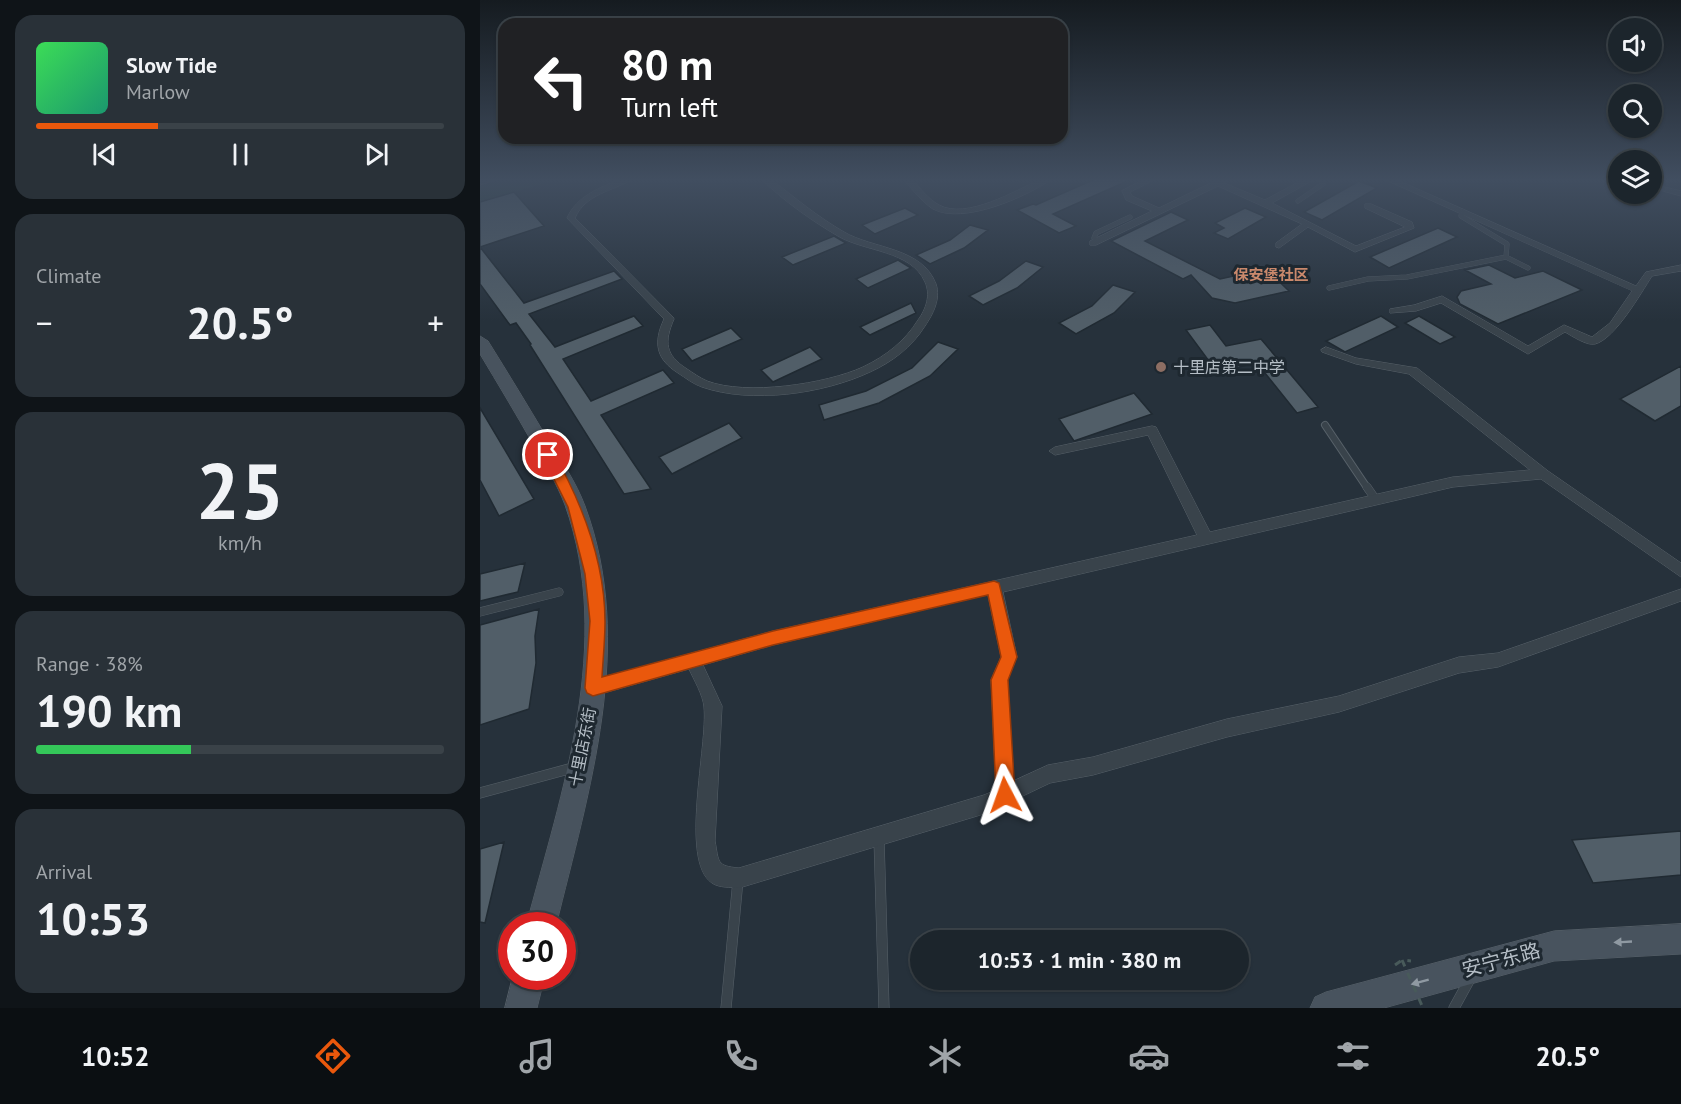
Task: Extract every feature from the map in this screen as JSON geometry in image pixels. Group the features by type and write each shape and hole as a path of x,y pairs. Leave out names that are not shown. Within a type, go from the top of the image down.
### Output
{"street":[{"path":"579,226 669,319 662,336 664,352 675,366 705,384 749,393 811,387 851,376 893,355 921,329 933,303 929,280 912,262 885,249 862,244 831,226"},
{"path":"1095,242 1129,226"},
{"path":"1278,245 1304,226"},
{"path":"1313,226 1355,249 1410,228 1410,226"},
{"path":"1494,226 1637,290"},
{"path":"1394,311 1416,308 1442,299 1528,351 1564,328 1593,341 1614,325 1649,274 1681,268"},
{"name":"十里店东街","path":"480,341 560,474 575,507 594,586 597,621 593,688 580,766 544,912"},
{"path":"1326,350 1343,358 1368,363 1398,365 1413,371 1543,474 1681,571"},
{"path":"1055,451 1152,430 1206,538"},
{"path":"593,688 773,638 1453,482 1543,474"},
{"path":"994,587 1009,657 999,680 1005,795"},
{"path":"693,660 713,706 705,841 710,867 719,876 739,878 987,804 1048,774 1093,766 1227,728 1339,704 1459,665 1498,660 1681,596"},
{"name":"安宁东路","path":"1326,1008 1554,946 1681,939"},
{"path":"521,1008 526,990"}],"lane":[{"path":"1095,242 1096,233 1111,226"},
{"path":"1477,226 1507,244 1506,257"},
{"path":"1329,288 1368,279 1407,278 1506,257 1528,268"},
{"path":"1325,425 1376,500"},
{"path":"480,612 559,592"},
{"path":"480,794 580,766"},
{"path":"879,837 884,1008"},
{"path":"726,1008 739,878"},
{"path":"1454,1008 1477,967"}],"path":[{"path":"1402,960 1423,1008"}],"building":[{"path":"480,226 544,226 480,247"},
{"path":"864,226 893,226 875,234"},
{"path":"969,226 988,230 964,248 930,264 916,255 950,240"},
{"path":"1046,226 1076,226 1059,233"},
{"path":"1142,226 1176,226 1145,241 1220,279 1266,269 1289,291 1235,303 1212,298 1191,275 1183,279 1111,241"},
{"path":"1220,226 1250,226 1228,239 1214,233 1224,228"},
{"path":"1438,228 1457,237 1389,268 1370,257"},
{"path":"834,236 846,243 793,265 782,257"},
{"path":"480,247 524,303 614,271 622,279 529,314 555,347 634,316 643,326 563,359 591,401 663,370 674,383 601,415 651,489 624,494 531,344 516,323 510,325 480,284"},
{"path":"898,260 911,268 868,288 856,279"},
{"path":"1026,261 1043,267 1017,288 983,305 969,296 999,281"},
{"path":"1489,265 1515,278 1543,271 1582,290 1498,324 1460,304 1457,297 1461,291 1491,284 1465,270"},
{"path":"1113,285 1135,292 1114,313 1076,334 1059,323 1092,306"},
{"path":"911,303 916,313 870,335 860,327"},
{"path":"1381,316 1398,327 1345,352 1326,341"},
{"path":"1419,316 1455,337 1440,344 1405,323"},
{"path":"1210,325 1226,346 1261,339 1318,407 1297,413 1257,363 1217,372 1186,330"},
{"path":"731,328 742,339 692,361 682,349"},
{"path":"938,342 958,349 930,376 879,403 824,420 819,405 866,391 912,368"},
{"path":"810,347 822,359 773,382 761,370"},
{"path":"1681,366 1681,406 1655,421 1620,399"},
{"path":"1134,393 1152,414 1074,441 1059,419"},
{"path":"480,408 534,499 499,516 480,480"},
{"path":"729,423 742,438 672,474 659,457"},
{"path":"525,563 518,592 480,601 480,574"},
{"path":"539,609 535,636 536,663 529,709 480,725 480,625"},
{"path":"1681,831 1681,875 1593,883 1572,840"},
{"path":"504,842 485,923 480,922 480,849"}],"place":[{"name":"十里店第二中学","path":"1161,367"}],"district":[{"name":"保安堡社区","path":"1271,274"}],"route":[{"path":"548,455 560,474 575,507 593,574 597,621 593,688 773,638 994,587 1009,657 999,680 1005,795"}]}
